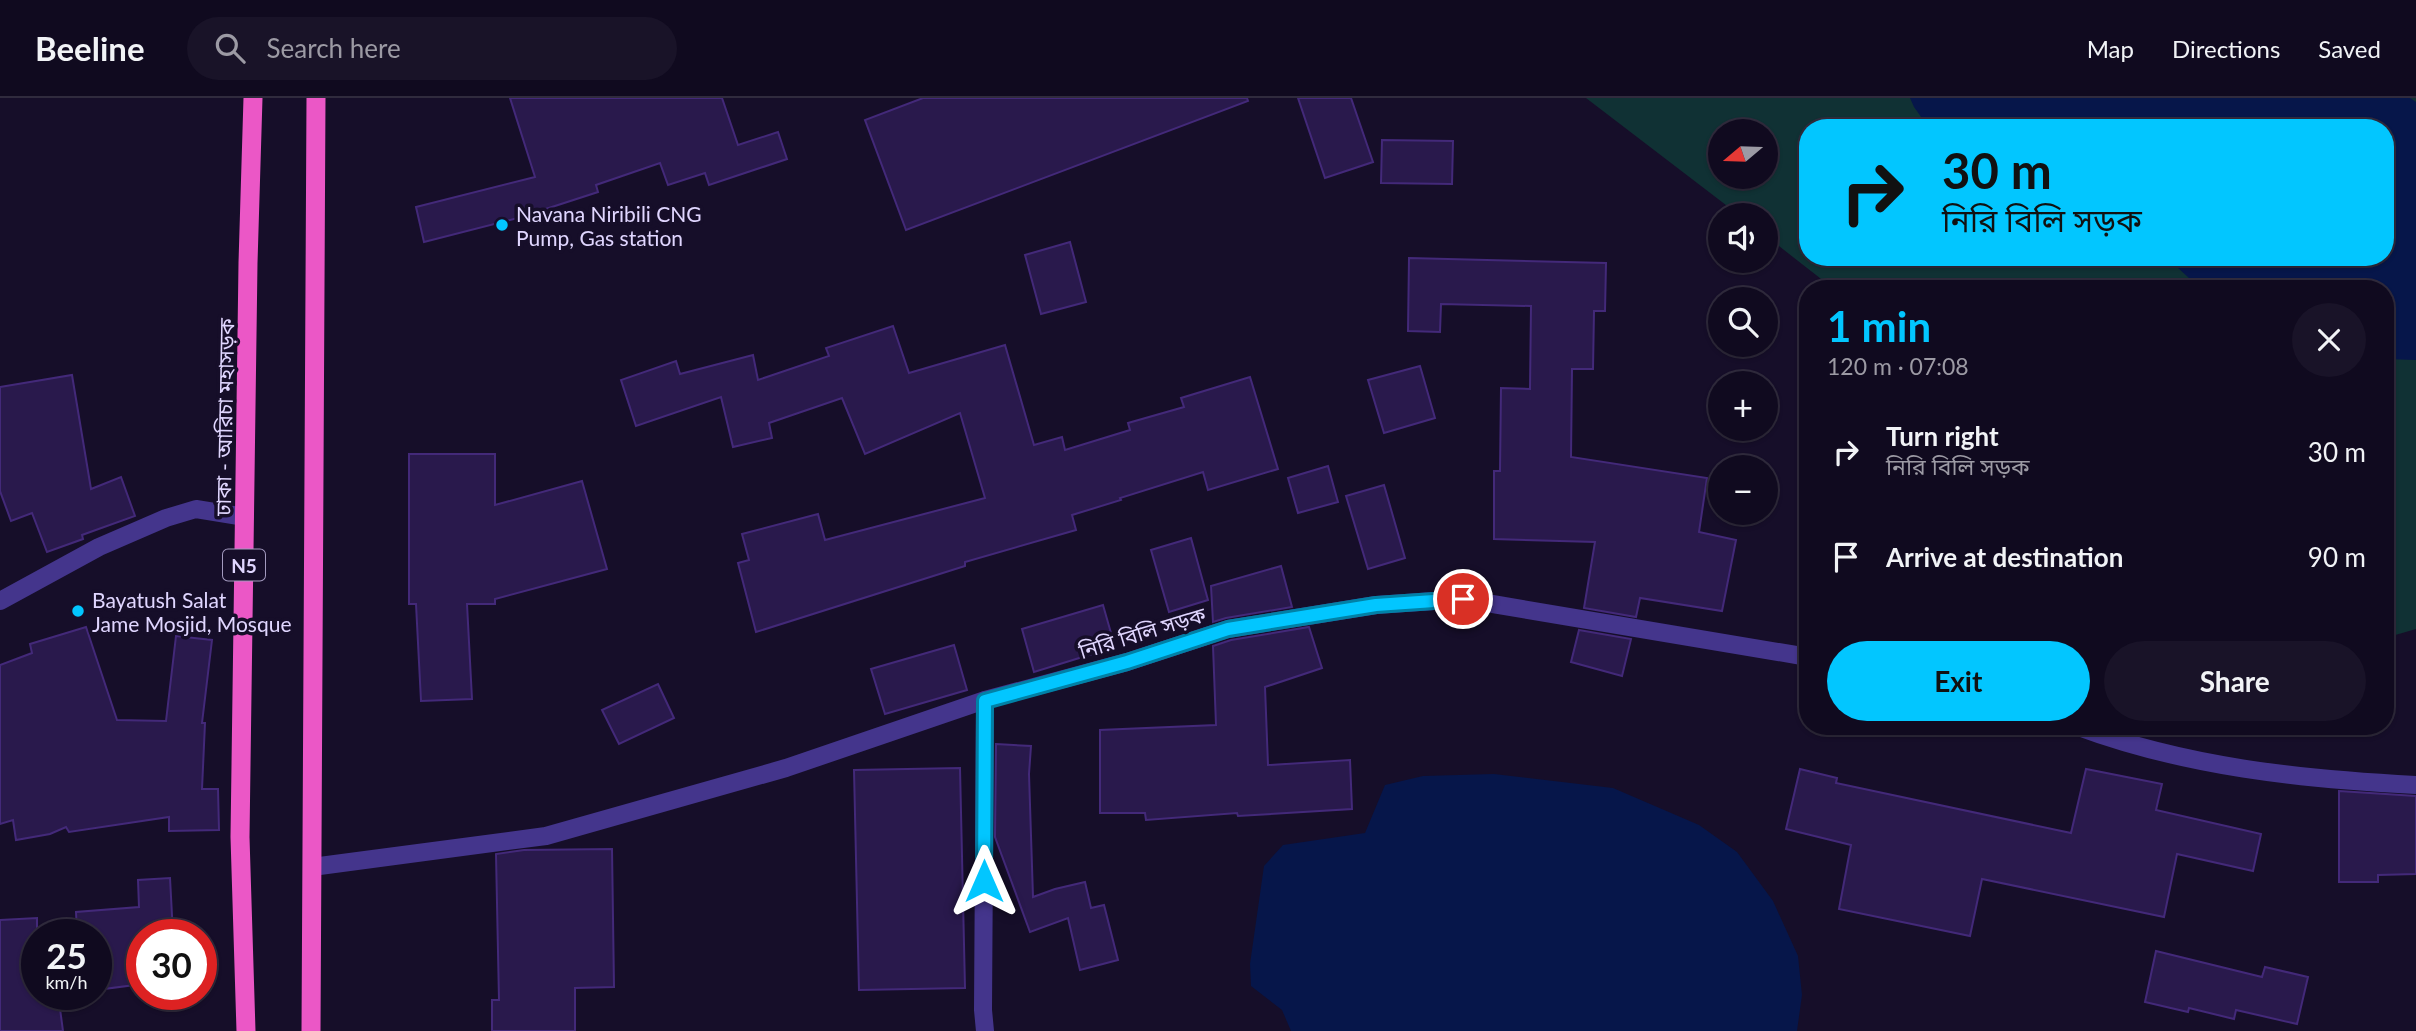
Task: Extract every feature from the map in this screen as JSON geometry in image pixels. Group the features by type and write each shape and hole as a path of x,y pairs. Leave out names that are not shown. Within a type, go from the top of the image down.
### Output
{"highway":[{"name":"ঢাকা - আরিচা মহাসড়ক","path":"246,1031 240,837 253,98"},
{"path":"311,1031 316,98"}],"street":[{"path":"0,601 99,547 166,518 196,509 245,517"},
{"name":"নিরি বিলি সড়ক","path":"312,867 546,836 786,768 985,701 1127,662 1228,629 1376,605 1463,599 1799,655"},
{"path":"985,701 985,1031"},
{"path":"2100,735 2123,744 2203,763 2301,777 2416,785"}],"green space":[{"path":"1586,98 2416,98 2416,629 2394,635 2394,280 1822,280 1804,266 2394,266 2394,119 1799,119 1799,262 1778,245 1778,203 1723,203"}],"shaded area":[{"path":"1910,98 2410,98 2416,102 2416,360 2394,359 2394,280 2191,280 2176,266 2394,266 2394,119 1923,119"},
{"path":"1494,774 1613,788 1699,825 1737,852 1773,901 1798,956 1802,995 1797,1031 1291,1031 1282,1010 1251,986 1250,964 1264,866 1283,845 1365,833 1385,785 1423,776"}],"building":[{"path":"510,98 722,98 738,145 778,132 787,159 709,185 705,173 668,185 660,163 596,185 598,192 518,218 424,242 416,207 535,177"},
{"path":"923,98 1247,98 1248,101 906,230 865,120"},
{"path":"1298,98 1351,98 1373,162 1325,178"},
{"path":"1382,140 1453,141 1452,184 1381,183"},
{"path":"1070,242 1086,302 1041,314 1025,255"},
{"path":"1409,258 1606,263 1605,311 1594,311 1593,369 1572,369 1571,457 1707,478 1699,532 1736,540 1722,611 1640,598 1636,617 1584,608 1595,542 1494,539 1494,471 1500,471 1501,388 1530,389 1531,306 1441,304 1440,332 1408,331"},
{"path":"893,326 909,373 1005,345 1034,445 1062,437 1065,450 1130,430 1128,423 1184,407 1181,398 1250,377 1278,469 1208,490 1203,472 1072,515 1076,530 965,562 965,566 756,632 738,563 749,560 742,534 818,514 825,540 985,498 960,413 865,454 842,398 769,423 772,438 733,447 721,397 636,426 621,380 676,361 680,374 753,355 758,380 829,356 826,348"},
{"path":"1420,366 1435,418 1384,433 1368,380"},
{"path":"72,375 91,489 121,477 135,516 82,535 83,539 47,552 32,513 11,521 0,491 0,387"},
{"path":"409,454 495,454 495,505 582,481 607,569 495,599 495,604 467,604 472,699 421,701 416,604 409,604"},
{"path":"1328,466 1338,502 1298,513 1288,478"},
{"path":"1384,485 1405,558 1368,569 1346,496"},
{"path":"1191,538 1208,600 1169,612 1151,550"},
{"path":"1281,566 1292,607 1213,622 1211,586"},
{"path":"1103,605 1115,647 1034,672 1022,629"},
{"path":"86,627 117,720 166,721 176,636 212,640 202,723 205,723 202,789 218,789 219,830 169,831 169,817 69,832 66,827 50,834 16,840 13,820 0,824 0,665 32,653 30,644"},
{"path":"1309,627 1322,668 1265,687 1268,765 1350,760 1352,809 1238,816 1237,813 1146,820 1145,813 1100,813 1100,730 1216,725 1213,646 1231,640"},
{"path":"1579,630 1631,639 1622,676 1571,662"},
{"path":"954,645 967,690 885,714 871,669"},
{"path":"658,684 674,718 619,744 602,710"},
{"path":"996,744 1031,746 1029,774 1033,897 1085,882 1091,908 1104,905 1118,960 1080,970 1068,918 1030,932 995,837"},
{"path":"960,768 965,988 859,990 854,770"},
{"path":"1800,769 1837,778 1836,783 2071,833 2086,769 2162,784 2156,810 2261,834 2253,871 2177,854 2164,917 1982,879 1970,936 1839,909 1851,845 1786,829"},
{"path":"2339,791 2416,796 2416,874 2378,875 2378,882 2339,882"},
{"path":"612,849 614,987 575,988 575,1031 492,1031 492,1000 499,1000 496,854 524,850"},
{"path":"170,878 172,919 126,919 126,986 112,988 112,919 76,919 76,912 139,907 138,880"},
{"path":"37,918 21,919 21,1010 60,1010 63,1031 0,1031 0,920"},
{"path":"2156,951 2262,977 2265,967 2308,977 2297,1024 2236,1010 2234,1019 2189,1008 2188,1012 2145,1002"}],"place":[{"name":"Navana Niribili CNG Pump, Gas station","path":"502,225"},
{"name":"Bayatush Salat Jame Mosjid, Mosque","path":"78,611"}],"route":[{"path":"984,881 985,701 1127,662 1228,629 1376,605 1463,599"}]}
